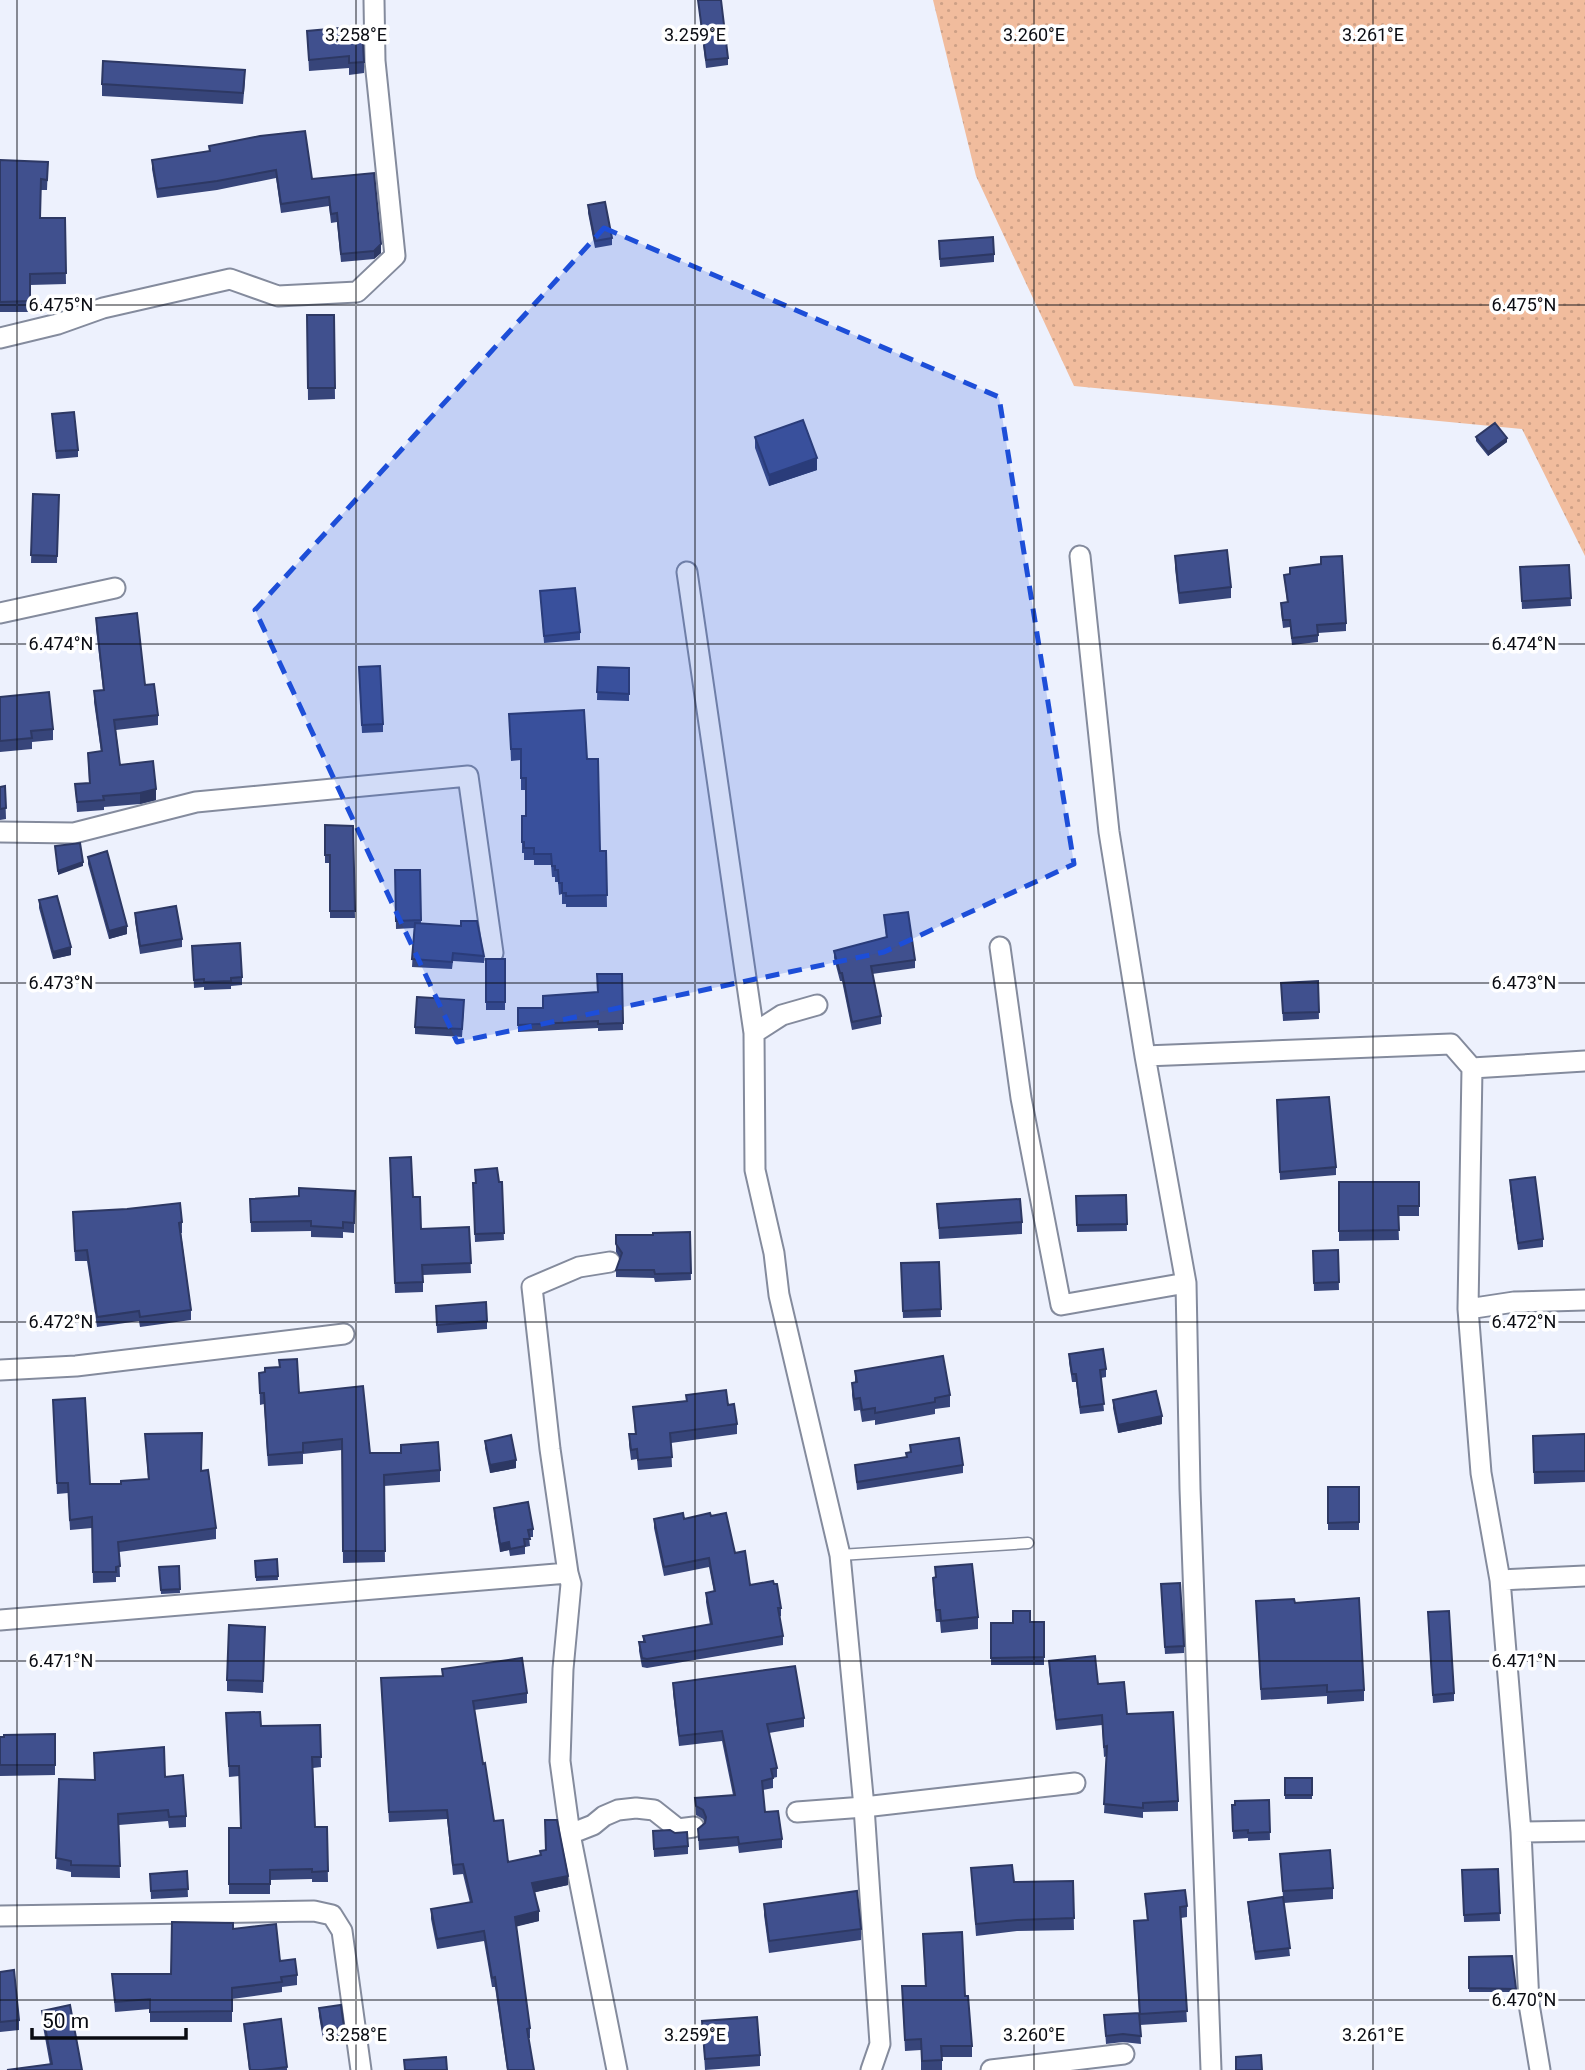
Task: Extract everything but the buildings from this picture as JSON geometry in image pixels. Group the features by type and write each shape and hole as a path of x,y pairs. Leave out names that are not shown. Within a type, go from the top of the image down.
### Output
{"street":[{"path":"0,338 58,324 103,309 230,279 278,296 357,292 395,256 374,61 374,0"},
{"path":"1080,556 1109,832 1145,1056 1186,1283 1190,1489 1211,2070"},
{"path":"687,572 754,1033 755,1170 774,1253 779,1295 840,1555 864,1807 880,2044 871,2070"},
{"path":"0,613 115,588"},
{"path":"0,832 74,833 196,802 468,776 493,953"},
{"path":"1000,947 1021,1098 1061,1305 1186,1283"},
{"path":"754,1033 782,1015 817,1005"},
{"path":"1145,1056 1451,1044 1472,1068 1468,1309 1481,1473 1500,1580 1521,1832 1529,2004 1540,2070"},
{"path":"1472,1068 1585,1061"},
{"path":"610,1262 579,1267 532,1287 550,1449 570,1584 560,1761 570,1834 617,2070"},
{"path":"1468,1309 1514,1302 1585,1300"},
{"path":"0,1370 76,1366 344,1334"},
{"path":"0,1620 568,1573"},
{"path":"1500,1580 1585,1576"},
{"path":"797,1812 1075,1783"},
{"path":"570,1834 593,1825 618,1810 636,1808 654,1810 678,1829 694,1827"},
{"path":"1521,1832 1585,1830"},
{"path":"0,1916 314,1911 332,1915 342,1931 361,2070"},
{"path":"991,2070 1124,2054"}],"lane":[{"path":"840,1555 1028,1543"}],"highlighted area":[{"path":"604,228 999,397 1074,864 884,952 457,1042 255,610"}],"shaded area":[{"path":"933,0 1585,0 1585,556 1522,429 1074,386 976,176"}]}
